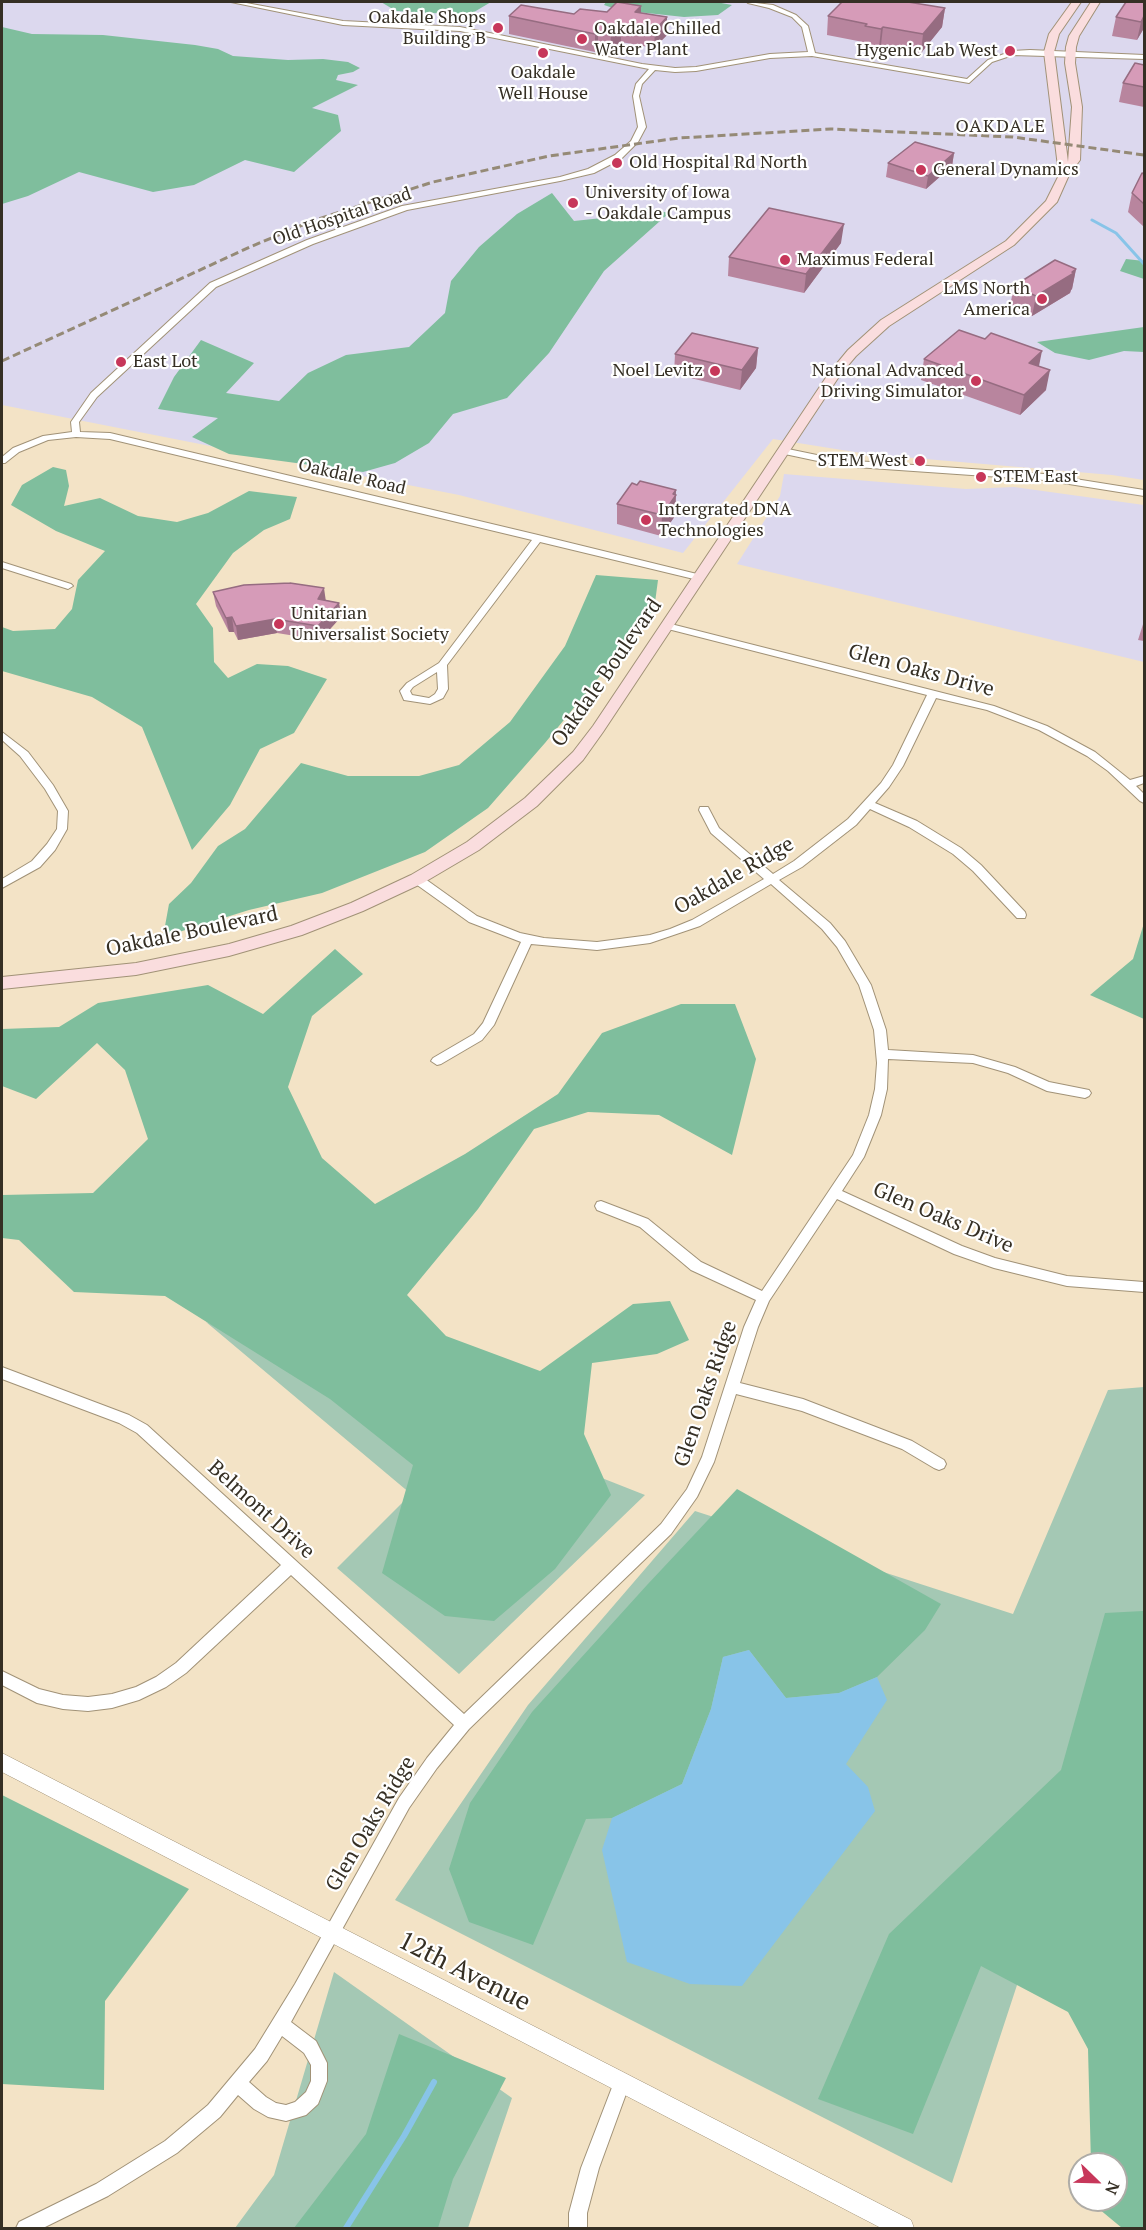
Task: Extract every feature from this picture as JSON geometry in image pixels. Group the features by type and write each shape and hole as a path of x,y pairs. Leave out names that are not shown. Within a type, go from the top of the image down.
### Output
{"main road":[{"path":"1064,175 1049,52 1054,34 1076,2"},
{"name":"Oakdale Boulevard","path":"2,983 136,969 230,950 325,920 417,879 455,857 501,826 556,779 598,729 835,373 865,340 885,323 1010,243 1037,218 1051,201 1064,175 1075,160 1077,107 1071,53 1074,36 1095,2"}],"street":[{"path":"234,2 335,22 460,29 653,68 696,69 770,56 812,54 969,81 990,62 1004,55 1021,52 1144,57"},
{"path":"750,2 771,6 794,16 808,32 812,54"},
{"name":"Old Hospital Road","path":"76,434 75,422 94,395 213,285 301,245 405,208 560,179 591,171 618,158 634,142 642,127 636,96 639,84 653,68"},
{"name":"Oakdale Road","path":"2,461 31,443 76,434 110,436 699,577"},
{"path":"783,451 842,463 1044,477 1144,493"},
{"path":"442,665 538,538"},
{"path":"2,565 68,586"},
{"name":"Glen Oaks Drive","path":"667,626 990,708 1042,728 1091,754 1130,784 1144,799"},
{"name":"Oakdale Ridge","path":"417,879 473,919 528,939 597,946 650,939 696,923 773,879 821,848 869,804 898,766 933,694"},
{"path":"2,735 24,754 49,787 63,811 62,829 51,847 36,864 2,884"},
{"path":"1130,784 1144,778"},
{"path":"869,804 913,824 957,852 977,868 1021,915"},
{"name":"Glen Oaks Ridge","path":"25,2229 102,2190 149,2162 214,2111 261,2055 404,1803 464,1724 666,1529 692,1493 709,1458 731,1387 764,1298 858,1157 869,1132 881,1089 882,1054 874,1007 854,963 826,926 715,830 704,810"},
{"path":"437,1060 478,1038 488,1025 528,939"},
{"path":"882,1054 973,1059 992,1063 1047,1086 1085,1093"},
{"name":"Glen Oaks Drive","path":"835,1193 958,1250 994,1263 1067,1281 1144,1287"},
{"path":"601,1206 644,1223 696,1266 764,1298"},
{"name":"Belmont Drive","path":"2,1373 124,1419 142,1429 464,1724"},
{"path":"731,1387 803,1405 907,1445 939,1464"},
{"path":"2,1678 37,1696 63,1702 88,1704 112,1701 139,1693 161,1682 181,1668 291,1565"},
{"name":"12th Avenue","path":"2,1762 903,2229"},
{"path":"237,2083 260,2103 274,2111 286,2113 300,2109 312,2098 319,2082 319,2063 309,2047 280,2024"},
{"path":"578,2229 578,2213 590,2168 622,2083"}],"shaded area":[{"name":"University of Iowa - Oakdale Campus","path":"2,2 1144,2 1144,480 1112,475 867,454 773,439 683,553 459,495 2,405"},
{"path":"784,474 966,489 1014,487 1144,505 1144,662 737,564 780,496"}],"green space":[{"path":"381,2 491,2 469,15 396,11"},
{"path":"606,2 716,2 732,5 718,15 684,17 619,10 604,5"},
{"path":"2,27 32,34 103,35 195,45 218,49 233,56 348,62 360,68 338,75 336,80 358,85 312,108 338,115 341,131 294,172 245,160 194,185 153,192 79,172 28,196 2,204"},
{"path":"552,193 574,221 621,216 646,208 669,213 604,271 549,353 507,398 453,414 429,443 395,463 363,472 229,454 192,437 218,418 158,409 174,377 201,340 254,363 226,393 279,401 308,373 346,355 409,347 445,313 451,281 479,247 517,214"},
{"path":"1126,259 1144,261 1144,279 1120,271"},
{"path":"1144,327 1144,352 1124,351 1089,360 1055,353 1037,342"},
{"path":"53,467 66,470 69,486 64,506 100,498 138,516 177,522 208,513 249,491 297,497 290,519 264,530 233,553 196,604 213,628 214,662 228,678 257,664 288,666 327,679 294,733 260,749 230,805 192,850 142,727 92,697 2,671 2,627 13,631 55,629 72,609 78,580 105,551 56,531 11,505 22,485"},
{"path":"596,575 658,580 654,610 545,743 488,808 425,852 322,893 249,910 163,937 169,904 191,883 218,846 245,829 301,763 348,776 419,776 459,765 510,722 565,646"},
{"path":"1144,923 1144,1019 1090,995 1133,959"},
{"path":"335,949 363,974 312,1016 288,1087 322,1158 375,1204 465,1154 558,1094 602,1033 681,1004 735,1004 756,1059 732,1155 659,1115 588,1112 534,1129 478,1209 407,1295 446,1336 540,1371 633,1304 670,1301 689,1340 657,1354 592,1363 584,1434 611,1495 555,1569 494,1621 445,1616 382,1573 413,1465 330,1399 165,1296 74,1292 19,1240 2,1238 2,1195 93,1193 148,1139 125,1070 97,1043 36,1099 2,1086 2,1029 59,1027 98,1003 208,985 263,1014"},
{"path":"206,1322 645,1495 459,1674 337,1568 411,1494"},
{"path":"1144,1387 1144,1963 1040,1915 952,2183 395,1900 528,1705 695,1511 1013,1614 1108,1390"},
{"path":"737,1489 941,1604 925,1630 877,1677 839,1693 786,1698 749,1650 723,1657 711,1709 682,1784 612,1818 586,1819 533,1945 469,1922 449,1869 470,1803 532,1712"},
{"path":"1143,1611 1144,2228 1122,2228 1103,2212 1128,2212 1128,2152 1091,2152 1088,2049 1068,2012 981,1966 913,2134 818,2099 889,1934 1061,1770 1105,1613"},
{"path":"2,1795 189,1889 105,2001 104,2090 2,2084"},
{"path":"334,1972 512,2098 468,2228 235,2228 274,2175"},
{"path":"399,2034 506,2078 453,2179 438,2228 294,2228 366,2134"}],"water":[{"path":"749,1650 786,1698 839,1693 877,1677 887,1700 846,1764 868,1787 875,1811 742,1986 690,1984 627,1962 602,1850 612,1818 682,1784 711,1709 723,1657"}],"building":[{"path":"617,2 641,6 635,12 667,17 655,30 621,24 611,33 598,31 595,34 509,16 521,5 574,14 580,9 607,12"},
{"path":"842,2 908,2 945,8 923,34 865,26 867,24 828,16"},
{"path":"1126,2 1144,2 1144,16 1141,22 1116,17"},
{"path":"1135,63 1144,65 1144,87 1123,83"},
{"path":"915,142 954,153 928,176 888,163"},
{"path":"1142,173 1144,174 1144,204 1132,193"},
{"path":"769,208 844,224 806,274 729,257"},
{"path":"1055,260 1076,269 1072,272 1074,273 1036,296 1014,286"},
{"path":"959,330 985,339 991,333 1042,351 1029,363 1050,370 1024,395 924,359"},
{"path":"692,333 758,348 742,370 675,354"},
{"path":"640,481 676,490 673,494 676,495 662,515 617,504 632,483 637,485"},
{"path":"290,583 324,588 318,599 339,603 318,626 275,619 236,626 232,617 226,618 213,592 244,585"}],"waterway":[{"path":"1092,220 1116,233 1144,264"},
{"path":"346,2228 404,2136 434,2082"}],"railway":[{"path":"2,361 250,247 312,221 433,182 549,156 679,138 831,129 1013,137 1144,155"}],"place":[{"name":"Oakdale Shops Building B","path":"498,28"},
{"name":"Oakdale Chilled Water Plant","path":"582,39"},
{"name":"Hygenic Lab West","path":"1010,51"},
{"name":"Oakdale Well House","path":"543,53"},
{"name":"Old Hospital Rd North","path":"617,163"},
{"name":"General Dynamics","path":"921,170"},
{"name":"University of Iowa - Oakdale Campus","path":"573,203"},
{"name":"Maximus Federal","path":"785,260"},
{"name":"LMS North America","path":"1042,299"},
{"name":"East Lot","path":"121,362"},
{"name":"Noel Levitz","path":"715,371"},
{"name":"National Advanced Driving Simulator","path":"976,381"},
{"name":"STEM West","path":"920,461"},
{"name":"STEM East","path":"981,477"},
{"name":"Intergrated DNA Technologies","path":"646,520"},
{"name":"Unitarian Universalist Society","path":"279,624"}],"district":[{"name":"OAKDALE","path":"1001,127"}]}
